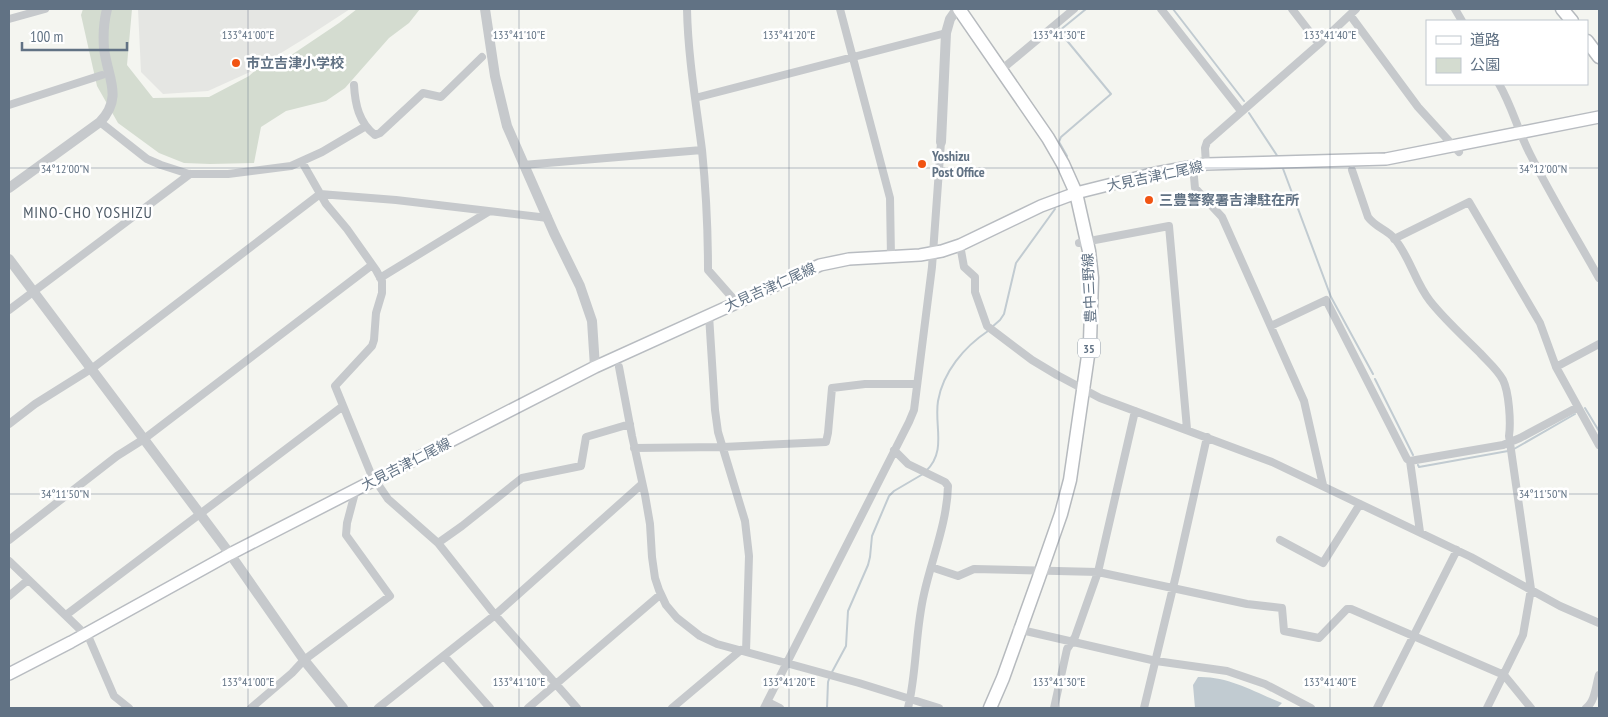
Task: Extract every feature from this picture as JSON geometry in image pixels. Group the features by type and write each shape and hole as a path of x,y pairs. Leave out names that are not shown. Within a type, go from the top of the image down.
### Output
{"main road":[{"name":"豊中三野線","path":"958,9 1048,138 1063,164 1076,193 1083,242 1090,263 1092,310 1090,342 1070,480 1061,514 1042,570 1018,629 1004,678 990,708"},
{"path":"1562,9 1571,20"},
{"path":"1588,42 1599,56"},
{"name":"大見吉津仁尾線","path":"9,674 86,634 230,554 594,367 820,265 849,259 933,253 960,245 1041,206 1076,193 1156,173 1206,164 1386,159 1456,149 1519,132 1599,117"}],"street":[{"path":"9,19 45,9"},
{"path":"9,188 100,122 109,113 113,100 112,84 104,49 107,9"},
{"path":"485,9 495,76 507,126 523,165 580,286 592,321 594,367"},
{"path":"688,9 688,44 702,150 708,224 708,270 737,303"},
{"path":"840,9 854,56 890,198 891,257"},
{"path":"780,708 766,705 914,410 933,253 946,34 950,19 958,9"},
{"path":"1001,70 1074,9"},
{"path":"1161,9 1242,111"},
{"path":"1292,9 1319,44"},
{"path":"1206,164 1205,148 1207,142 1356,9"},
{"path":"1455,9 1461,20"},
{"path":"1350,15 1418,108 1456,149"},
{"path":"695,98 946,34"},
{"path":"354,86 355,105 366,126 375,135 380,133 423,93 440,97 482,57"},
{"path":"9,105 102,75"},
{"path":"1500,85 1530,154 1599,278"},
{"path":"100,122 147,159 168,168 190,174 228,174 291,166 302,162 366,126"},
{"path":"523,165 702,150"},
{"path":"302,162 326,204 347,229 380,278 382,293 376,313 372,346 335,386 371,474 388,499 438,543 577,708"},
{"path":"1193,166 1195,188 1222,217 1304,401 1322,485"},
{"path":"1352,170 1368,217 1374,225 1387,232 1394,239 1404,253 1429,300 1494,368 1505,386 1510,444 1531,589 1522,635 1487,708"},
{"path":"9,310 190,174"},
{"path":"9,424 35,404 92,368 320,194 548,218"},
{"path":"1394,239 1469,202 1540,323 1556,368 1599,445"},
{"path":"380,278 488,212"},
{"path":"1083,242 1169,226 1187,429"},
{"path":"960,245 964,267 975,277 975,292 987,326 1032,360 1084,390 1272,462 1322,485 1456,550 1560,606 1599,623"},
{"path":"9,259 230,554 304,660 343,708"},
{"path":"9,540 117,456 144,438 372,265"},
{"path":"1271,326 1326,300 1407,459 1410,461 1420,532"},
{"path":"672,708 744,651 749,556 745,521 718,432 709,315"},
{"path":"1556,368 1599,344"},
{"path":"619,367 650,524 655,578 666,605 677,618 700,636 717,644 787,662 939,708"},
{"path":"634,448 724,447 826,442 832,388 865,384 917,384"},
{"path":"66,616 343,406"},
{"path":"1410,461 1510,444 1578,407"},
{"path":"1054,708 1067,649 1072,642 1098,572 1135,411"},
{"path":"438,543 522,478 581,466 586,437 630,424"},
{"path":"1144,708 1207,437"},
{"path":"894,450 908,464 945,482 948,486 942,528 924,595 908,708"},
{"path":"378,708 496,614 642,484"},
{"path":"251,708 292,673 304,660 390,596 346,535 347,523 356,489"},
{"path":"1280,540 1323,563 1360,504"},
{"path":"1377,708 1456,550"},
{"path":"9,561 86,634 95,648 114,696 129,708"},
{"path":"931,567 958,576 974,569 1098,572 1247,604 1282,608 1284,631 1319,638 1347,609 1351,609 1504,675 1531,708"},
{"path":"9,596 28,580"},
{"path":"528,708 661,594"},
{"path":"1018,629 1154,661 1227,671 1265,684 1311,708"},
{"path":"444,656 490,708"},
{"path":"1586,708 1592,702 1599,674"},
{"path":"114,708 121,702"}],"shaded area":[{"path":"138,9 350,9 250,72 208,91 163,94 141,72"},
{"path":"1198,677 1209,677 1231,682 1282,703 1277,708 1195,708 1193,685"}],"green space":[{"path":"83,9 132,9 127,65 153,98 209,97 249,76 259,67 281,62 357,9 420,9 409,23 389,38 345,88 326,101 286,111 261,127 254,163 210,164 184,163 159,153 118,123 97,86 81,15"}],"waterway":[{"path":"1067,156 1059,142 1061,137 1111,94 1059,31 1086,9"},
{"path":"1173,9 1244,101"},
{"path":"1249,113 1278,157"},
{"path":"1282,166 1331,297 1373,374"},
{"path":"992,327 1004,314 1016,263 1055,209"},
{"path":"926,471 932,463 938,447 937,410 945,380 963,353 988,331"},
{"path":"1375,379 1413,455"},
{"path":"1585,408 1599,431"},
{"path":"1514,449 1575,414"},
{"path":"1418,465 1419,467 1508,451"},
{"path":"832,672 846,646 848,611 868,565 872,536 889,496 923,474"},
{"path":"827,708 829,679"}],"place":[{"name":"市立吉津小学校","path":"236,63"},
{"name":"Yoshizu Post Office","path":"922,164"},
{"name":"三豊警察署吉津駐在所","path":"1149,200"}],"district":[{"name":"MINO-CHO YOSHIZU","path":"88,212"}]}
